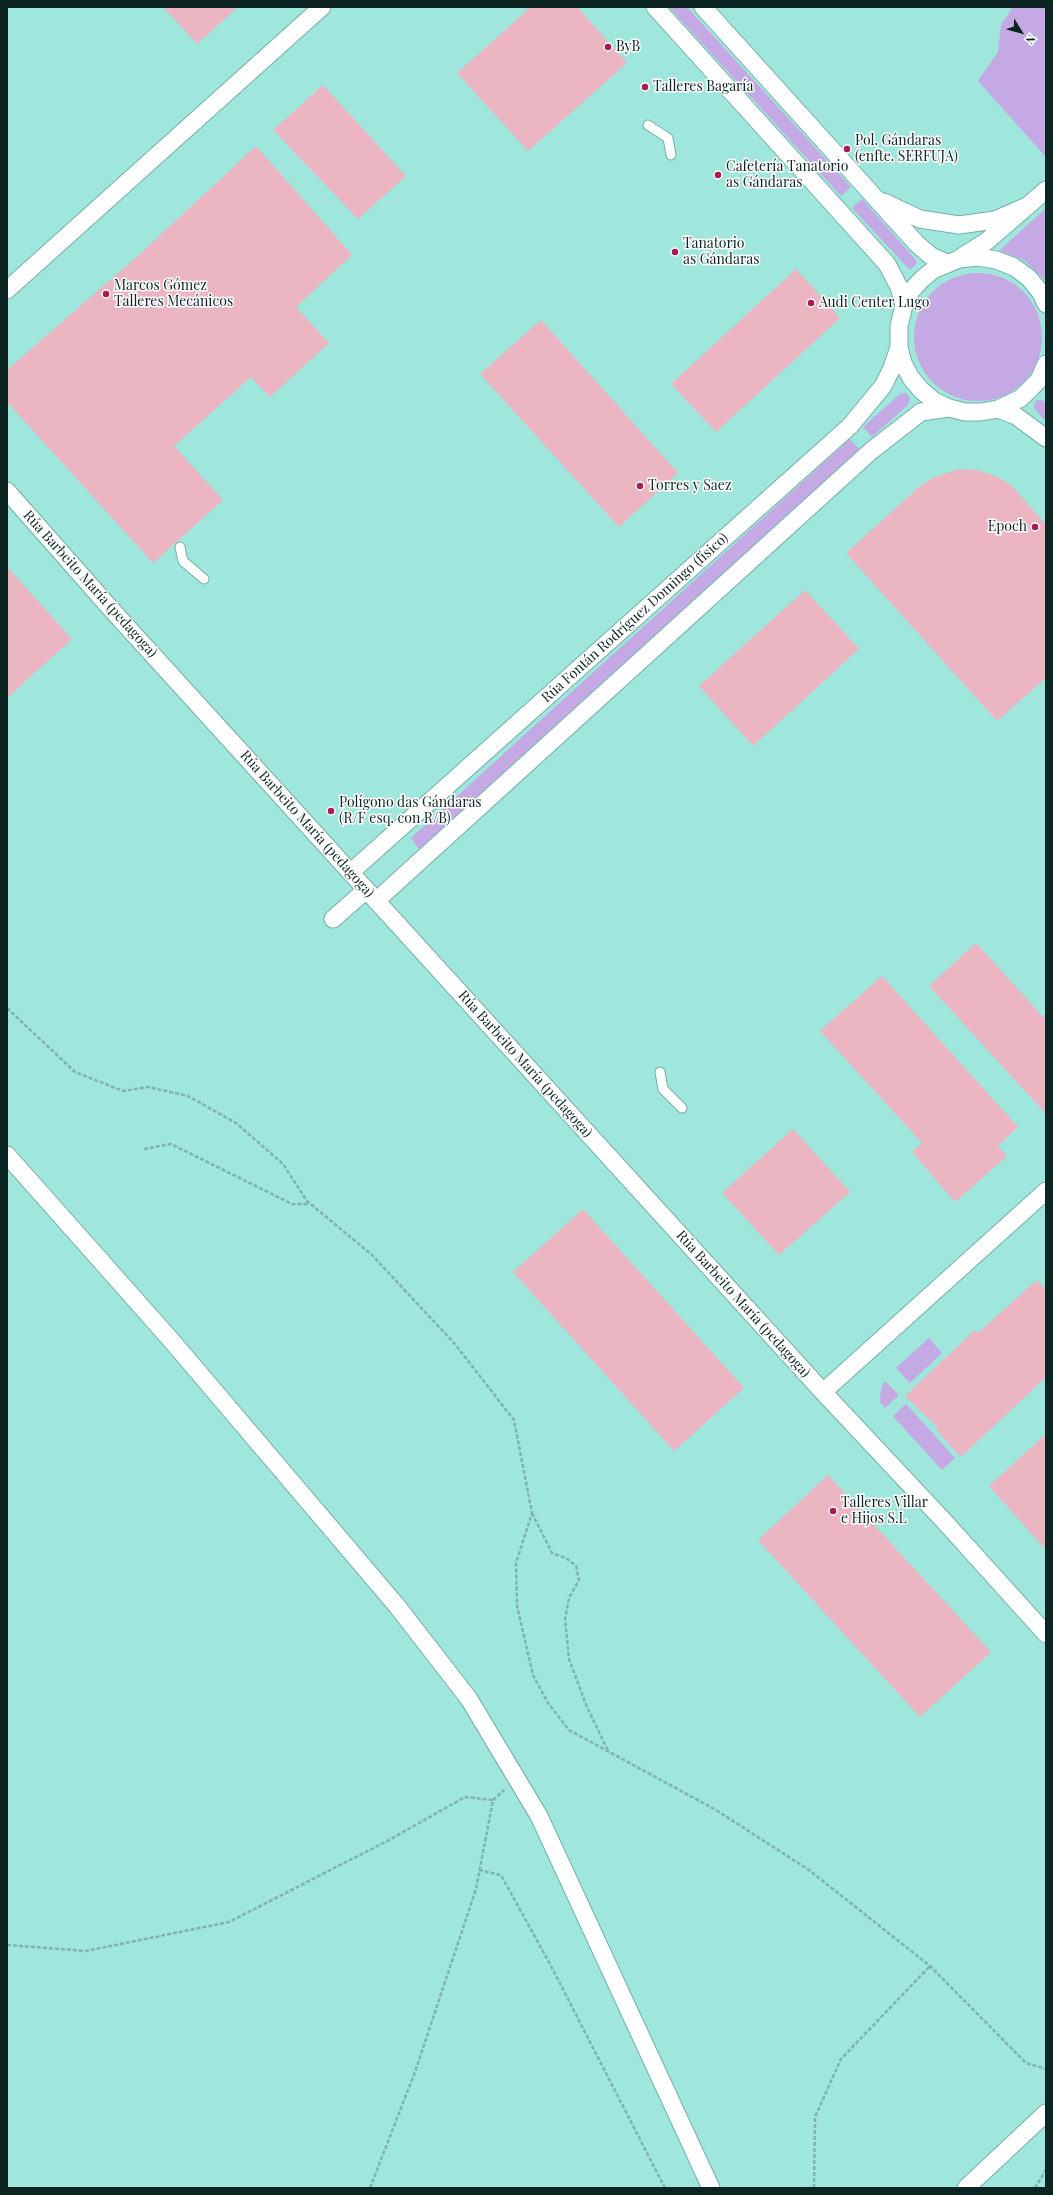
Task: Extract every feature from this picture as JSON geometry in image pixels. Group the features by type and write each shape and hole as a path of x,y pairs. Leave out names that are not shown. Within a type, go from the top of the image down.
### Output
{"street":[{"path":"7,290 322,7"},
{"path":"655,7 888,264 899,287 904,305"},
{"path":"703,7 917,244 931,256 953,261 978,257 996,260 1014,267 1029,278 1041,293 1046,304"},
{"path":"1046,190 987,241 953,261 933,270 921,280 911,291 904,305 898,326 899,347 903,363 911,378 921,390 934,401 949,408 970,412 998,409 1021,398 1038,380 1046,364"},
{"path":"876,198 920,219 960,225 996,220 1028,206"},
{"name":"Rúa Fontán Rodríguez Domingo (físico)","path":"351,872 850,426 883,386 892,368 899,347"},
{"path":"333,919 371,895 871,451 921,412 949,408"},
{"path":"998,409 1016,416 1046,438"},
{"name":"Rúa Barbeito María (pedagoga)","path":"7,491 371,895 823,1392 944,1521 1046,1634"},
{"path":"7,1155 171,1340 397,1606 469,1699 539,1816 711,2188"},
{"path":"823,1392 1046,1191"},
{"path":"966,2188 1046,2113"}],"lane":[{"path":"648,125 668,138 671,155"},
{"path":"180,547 183,561 204,579"},
{"path":"660,1072 663,1089 682,1108"}],"path":[{"path":"7,1008 75,1072 123,1091 148,1087 188,1096 236,1124 283,1164 309,1204 372,1255 454,1342 514,1420 532,1513 552,1553 566,1558 576,1566 579,1580 569,1598 565,1619 569,1659 587,1707 608,1751"},
{"path":"144,1149 171,1144 292,1204 309,1204"},
{"path":"532,1513 516,1563 517,1606 533,1675 548,1704 569,1730 716,1810 809,1870 930,1966 1026,2063 1046,2069"},
{"path":"370,2188 415,2072 476,1889 493,1800 517,1778"},
{"path":"7,1945 86,1950 230,1922 391,1839 465,1797 493,1800"},
{"path":"479,1870 501,1875 550,1964 665,2188"},
{"path":"814,2188 815,2117 841,2059 930,1966"},
{"path":"1036,2188 1046,2170"}],"shaded area":[{"path":"7,7 1046,7 1046,2188 7,2188"},
{"path":"669,7 687,7 851,187 841,196"},
{"path":"1013,7 1046,7 1046,157 978,81 998,52 1001,25"},
{"path":"862,199 915,259 917,263 910,270 852,208"},
{"path":"1046,208 1046,281 1024,260 999,251"},
{"path":"972,273 984,273 997,276 1008,281 1019,288 1027,296 1039,318 1042,337 1041,349 1037,361 1027,378 1019,386 997,398 984,401 972,401 959,398 948,393 937,386 929,378 917,356 914,343 914,331 917,318 922,307 929,296 937,288 959,276"},
{"path":"901,393 906,393 910,398 908,405 872,437 863,427"},
{"path":"1040,399 1046,403 1046,422 1034,408 1035,402"},
{"path":"850,439 859,449 419,849 411,838"},
{"path":"929,1338 942,1353 910,1383 896,1368"},
{"path":"885,1381 899,1395 885,1408 880,1402 880,1396 882,1386"},
{"path":"906,1404 955,1458 942,1470 893,1416"}],"building":[{"path":"163,7 238,7 197,44"},
{"path":"531,7 577,7 627,63 528,151 457,73"},
{"path":"323,85 406,176 358,219 273,130"},
{"path":"256,146 352,255 296,307 329,343 270,397 251,377 174,446 223,500 153,563 7,402 7,370 141,253"},
{"path":"796,269 840,318 716,432 671,384"},
{"path":"541,320 678,473 619,527 480,374"},
{"path":"959,469 977,470 1000,478 1013,487 1046,525 1046,678 997,721 846,553 919,487 932,478"},
{"path":"7,567 72,639 7,698"},
{"path":"805,590 859,649 753,746 699,686"},
{"path":"976,943 1046,1020 1046,1114 929,986"},
{"path":"882,976 1018,1127 998,1146 1007,1156 955,1202 912,1152 922,1143 820,1031"},
{"path":"793,1129 850,1192 779,1255 722,1193"},
{"path":"583,1209 744,1388 674,1451 513,1272"},
{"path":"1037,1280 1046,1290 1046,1377 961,1457 936,1430 938,1428 905,1396 975,1330 978,1333"},
{"path":"1046,1434 1046,1550 989,1486"},
{"path":"828,1475 991,1652 920,1717 758,1540"}],"place":[{"name":"ByB","path":"608,47"},
{"name":"Talleres Bagaría","path":"645,87"},
{"name":"Pol. Gándaras (enfte. SERFUJA)","path":"847,149"},
{"name":"Cafetería Tanatorio as Gándaras","path":"718,175"},
{"name":"Tanatorio as Gándaras","path":"675,252"},
{"name":"Marcos Gómez Talleres Mecánicos","path":"106,294"},
{"name":"Audi Center Lugo","path":"811,303"},
{"name":"Torres y Saez","path":"640,486"},
{"name":"Epoch","path":"1035,527"},
{"name":"Polígono das Gándaras (R/F esq. con R/B)","path":"331,811"},
{"name":"Talleres Villar e Hijos S.L","path":"833,1511"}]}
